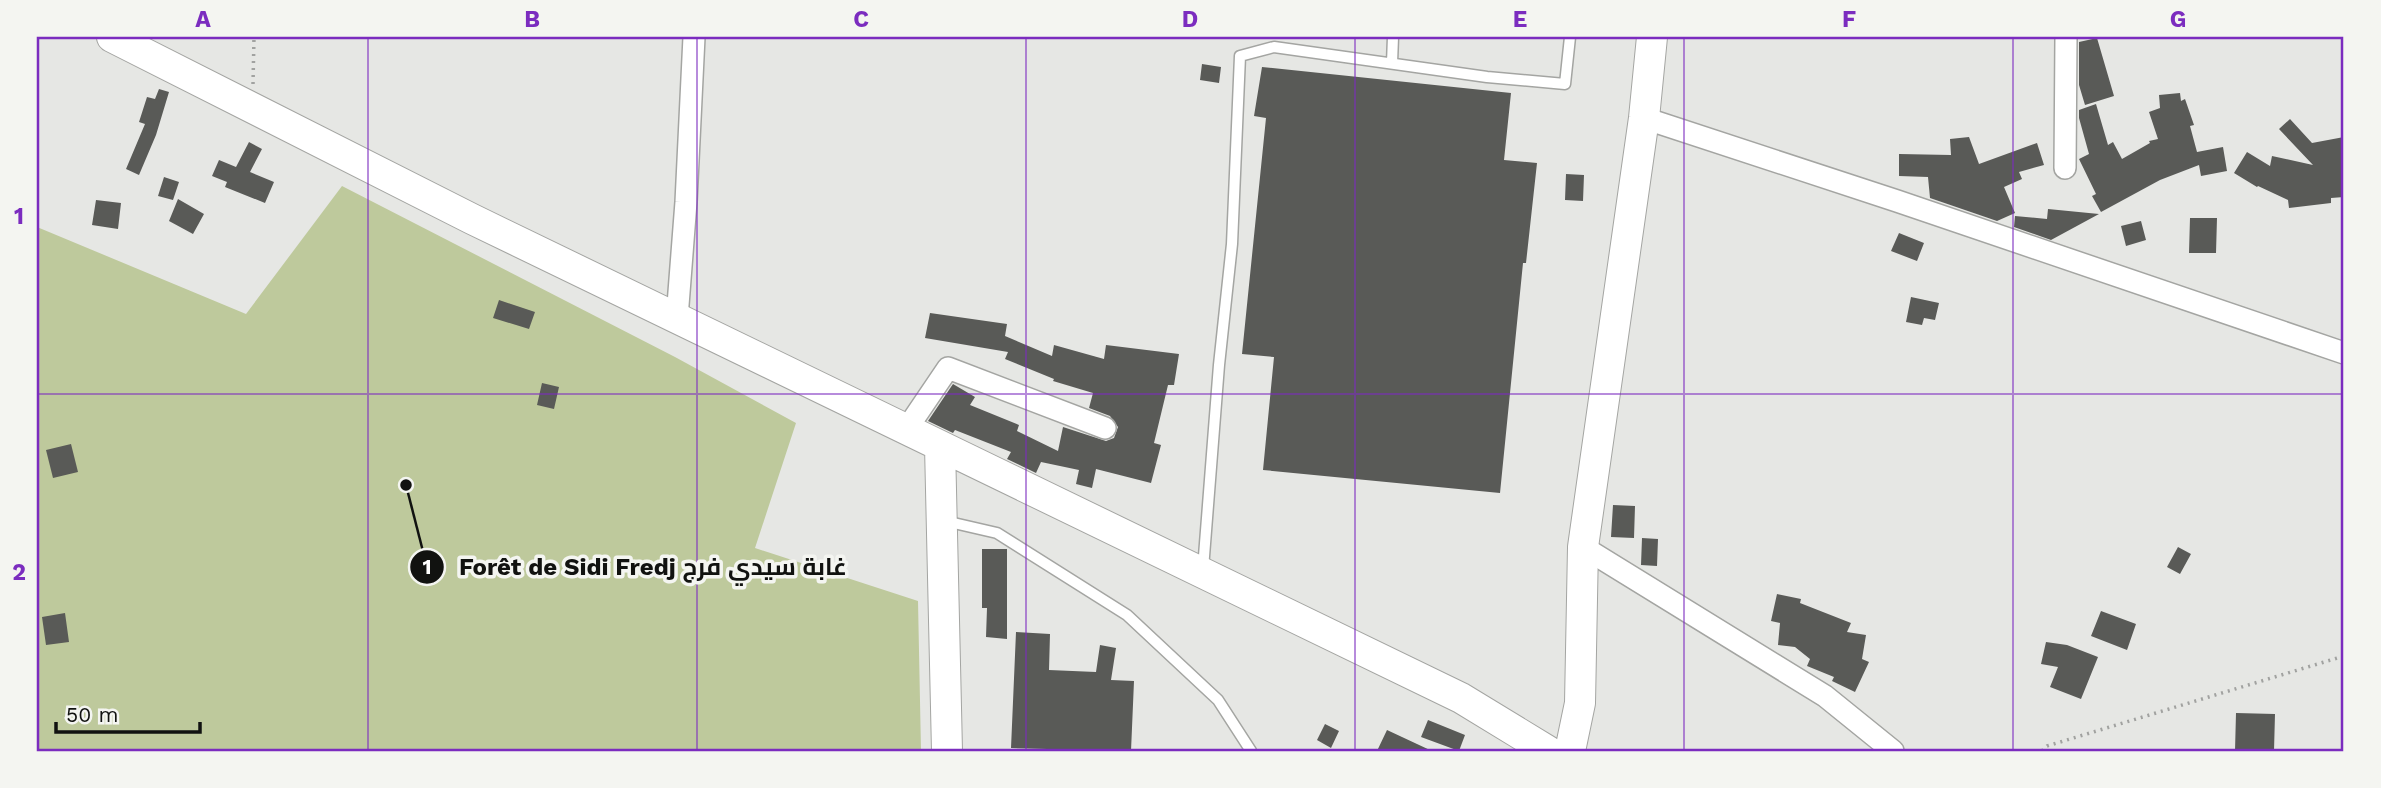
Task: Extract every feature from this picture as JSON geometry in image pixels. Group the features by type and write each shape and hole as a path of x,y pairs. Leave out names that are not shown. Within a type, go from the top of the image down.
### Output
{"main road":[{"path":"112,37 472,219 1461,698 1548,751"},
{"path":"1570,751 1580,703 1583,547 1644,118 1652,37"},
{"path":"940,446 947,751"}],"street":[{"path":"677,318 694,37"},
{"path":"2065,168 2066,37"},
{"path":"1644,118 2344,353"},
{"path":"906,430 948,368 1105,428"},
{"path":"1583,547 1825,696 1893,751"}],"lane":[{"path":"1392,64 1393,37"},
{"path":"1203,573 1219,365 1232,244 1240,56 1274,47 1487,77 1565,84 1570,37"},
{"path":"941,520 997,533 1128,615 1218,700 1251,751"}],"path":[{"path":"253,108 254,37"},
{"path":"2042,751 2047,746 2344,656"}],"green space":[{"path":"342,186 675,357 796,423 755,548 918,601 921,751 37,751 37,227 246,314"}],"building":[{"path":"2097,38 2114,96 2085,105 2079,85 2079,42"},
{"path":"1202,64 1221,67 1219,83 1200,80"},
{"path":"1262,67 1511,93 1504,160 1537,163 1526,263 1523,263 1500,493 1263,470 1274,357 1242,354 1266,118 1254,116"},
{"path":"159,89 169,92 156,135 139,175 126,169 145,124 139,122 147,97 155,99"},
{"path":"2180,93 2181,101 2185,99 2194,125 2190,126 2197,152 2223,147 2227,171 2201,176 2199,165 2160,180 2101,212 2092,196 2096,194 2079,159 2089,154 2079,110 2096,104 2108,145 2113,142 2122,159 2150,143 2149,141 2158,139 2149,112 2160,108 2159,95"},
{"path":"2290,119 2312,143 2344,137 2344,197 2331,198 2331,203 2289,208 2288,200 2257,187 2234,173 2247,152 2270,166 2272,156 2313,165 2279,129"},
{"path":"1969,137 1979,164 2037,143 2044,165 2019,172 2022,179 2004,187 2015,213 1997,221 1930,198 1928,177 1899,176 1899,154 1951,155 1950,139"},
{"path":"249,142 262,149 250,172 274,182 265,203 225,187 227,182 212,176 219,160 236,167"},
{"path":"1566,174 1584,175 1583,201 1565,200"},
{"path":"164,177 179,182 173,200 158,196"},
{"path":"178,199 204,214 193,234 169,221"},
{"path":"96,200 121,203 118,229 92,225"},
{"path":"2048,209 2099,214 2051,240 2014,227 2015,216 2047,219"},
{"path":"2190,218 2217,218 2216,253 2189,253"},
{"path":"2141,221 2146,240 2126,246 2121,226"},
{"path":"1899,233 1924,243 1917,261 1891,251"},
{"path":"1911,297 1939,303 1935,320 1924,318 1922,325 1906,322"},
{"path":"499,300 535,312 529,329 493,318"},
{"path":"930,313 1007,324 1005,336 1052,356 1054,345 1104,359 1106,345 1179,354 1174,385 1168,385 1154,443 1161,445 1151,483 1096,469 1092,488 1076,484 1079,470 1041,462 1036,473 1007,459 1011,452 955,430 953,433 928,421 953,384 975,397 970,405 1019,425 1017,431 1058,451 1063,427 1106,441 1114,438 1118,427 1110,416 1089,408 1093,393 1053,381 1054,379 1005,359 1008,352 925,338"},
{"path":"542,383 559,387 554,409 537,405"},
{"path":"71,444 78,472 53,478 46,450"},
{"path":"1613,505 1635,506 1634,538 1611,537"},
{"path":"1642,538 1658,539 1657,566 1641,565"},
{"path":"2178,547 2191,554 2180,574 2167,567"},
{"path":"982,549 1007,549 1007,639 986,637 987,608 982,608"},
{"path":"1777,594 1801,599 1800,603 1851,623 1847,632 1866,635 1862,659 1869,662 1855,692 1832,681 1834,677 1807,666 1810,659 1795,647 1778,645 1780,623 1771,621"},
{"path":"2101,611 2136,624 2127,650 2091,636"},
{"path":"65,613 69,642 46,645 42,617"},
{"path":"1016,632 1050,634 1049,670 1096,672 1100,645 1116,648 1111,680 1134,681 1131,751 1011,748"},
{"path":"2046,642 2067,645 2098,657 2081,699 2050,687 2058,667 2041,664"},
{"path":"2236,713 2275,714 2274,751 2235,751"},
{"path":"1428,720 1465,735 1459,751 1421,737"},
{"path":"1325,724 1339,731 1331,748 1317,740"},
{"path":"1387,730 1432,751 1377,751"}],"place":[{"name":"Forêt de Sidi Fredj غابة سيدي فرج","path":"406,485"}]}
